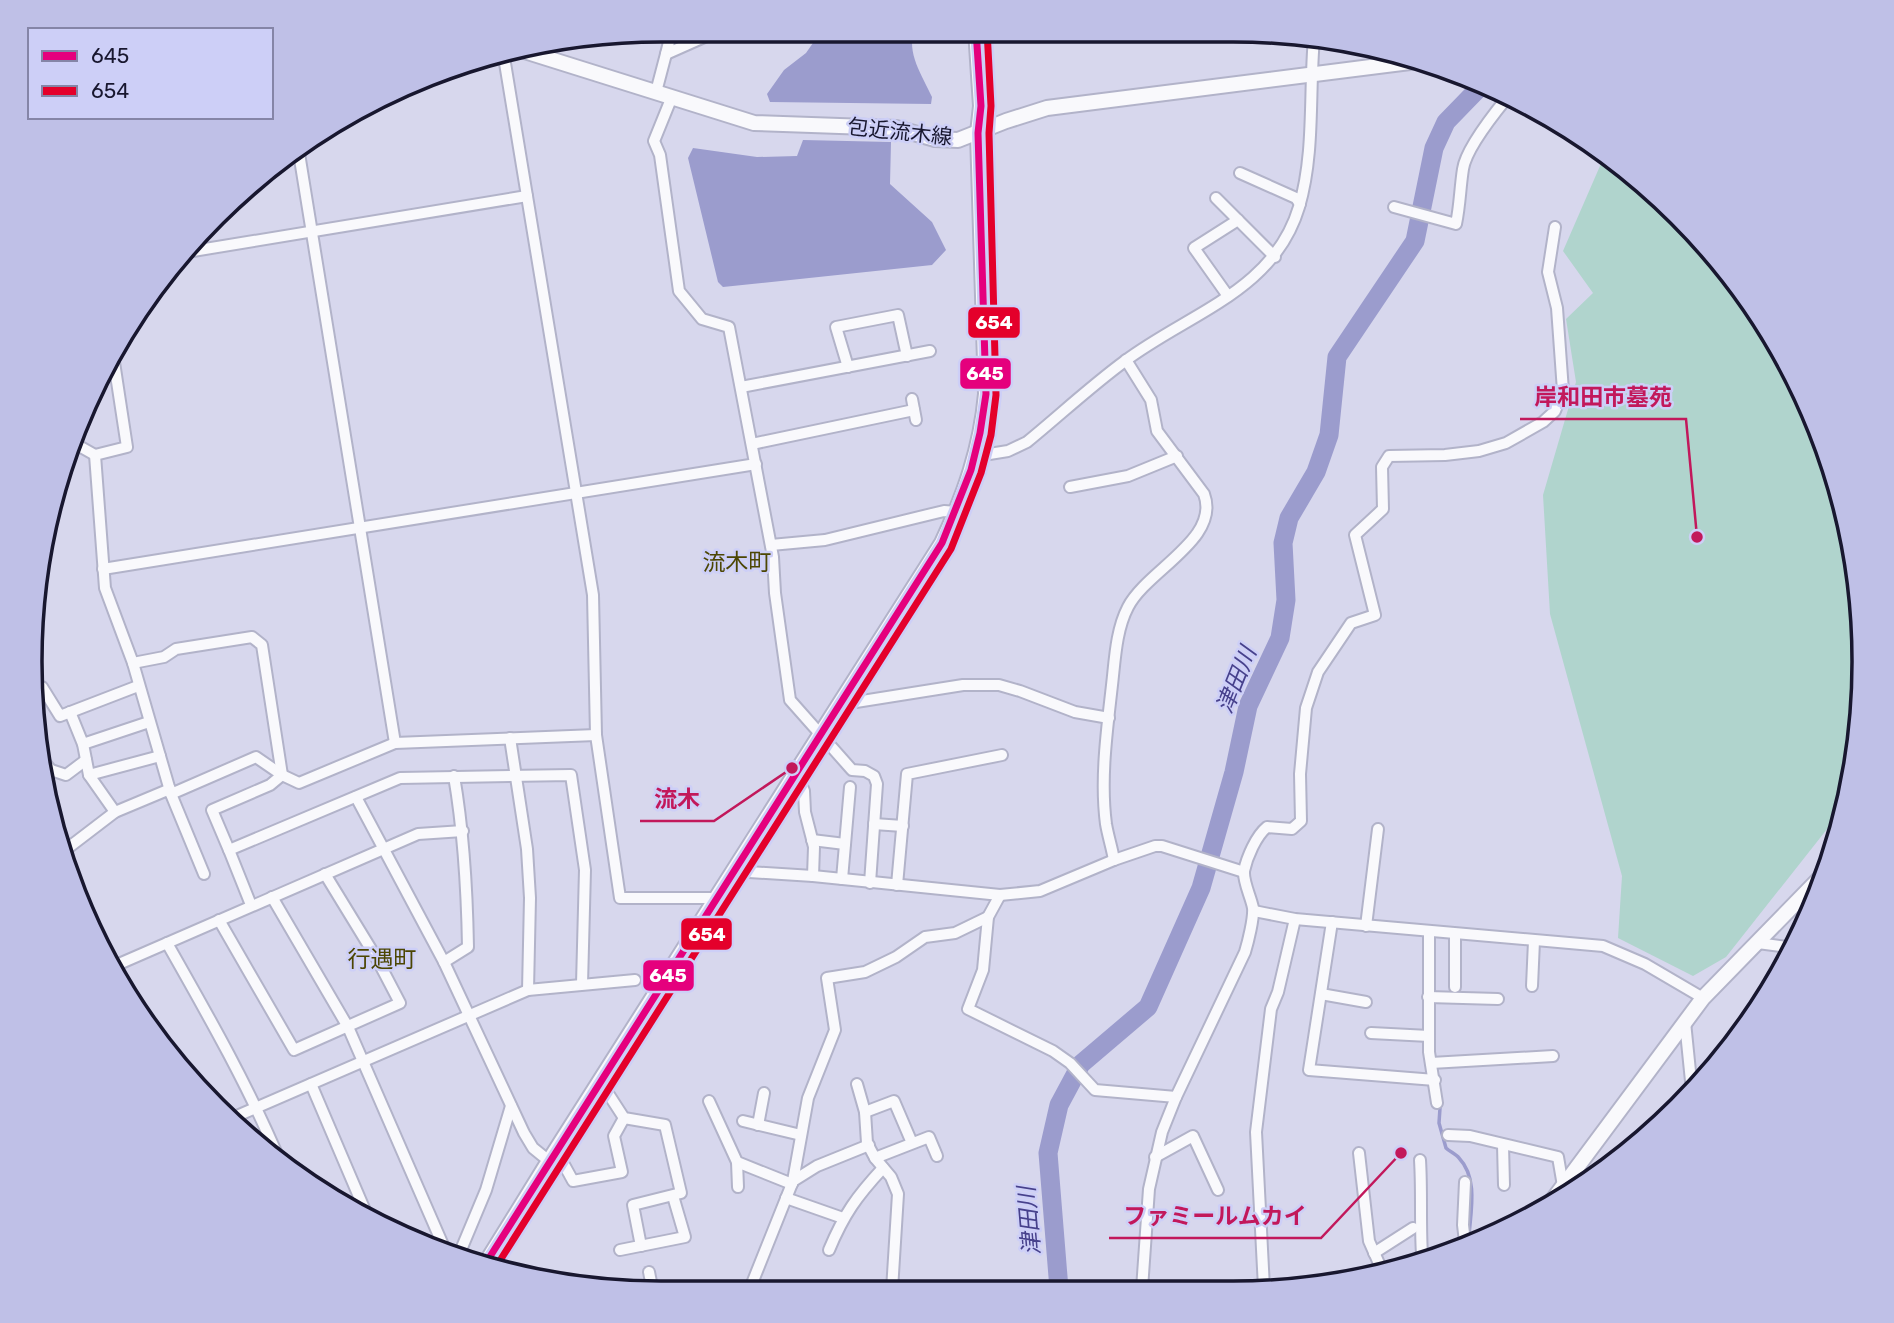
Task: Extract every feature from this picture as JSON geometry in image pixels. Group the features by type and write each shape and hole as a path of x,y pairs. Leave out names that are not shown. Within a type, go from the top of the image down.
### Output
{"street":[{"path":"656,92 668,42"},
{"path":"666,54 692,42"},
{"path":"490,1257 943,543 957,512 976,456 983,426 986,394 978,133 981,106 977,42"},
{"path":"976,456 1008,451 1027,442 1126,360 1228,296 1258,275 1275,257 1300,204 1308,158 1313,47"},
{"name":"包近流木線","path":"537,55 754,123 896,128 935,139 958,140 1047,108 1395,64"},
{"path":"505,62 593,594 596,735 620,898 717,898"},
{"path":"671,99 654,141 660,155 679,291 702,319 729,327 771,545 790,700 852,770 865,771 874,776 877,784 870,883"},
{"path":"1394,207 1456,224 1465,159 1502,104"},
{"path":"300,158 395,743"},
{"path":"1240,173 1296,198 1300,204"},
{"path":"198,250 527,196"},
{"path":"1216,198 1275,257"},
{"path":"1228,296 1194,248 1238,220"},
{"path":"1143,1281 1149,1189 1162,1132 1245,952 1254,911 1244,872 1259,833 1267,827 1292,829 1301,821 1300,774 1306,708 1318,672 1351,623 1375,615 1355,535 1383,509 1382,467 1389,456 1445,455 1479,451 1506,443 1544,422 1555,411 1563,391 1557,308 1548,272 1555,227"},
{"path":"848,367 835,327 898,314 907,356"},
{"path":"741,387 930,351"},
{"path":"1114,860 1105,803 1109,718 1121,624 1129,604 1162,568 1200,533 1207,519 1208,505 1204,494 1157,431 1151,400 1126,360"},
{"path":"81,447 95,455 127,447 115,370"},
{"path":"752,444 914,410"},
{"path":"95,455 105,588 133,663 170,791 204,874"},
{"path":"1070,487 1128,476 1177,456"},
{"path":"103,569 756,464"},
{"path":"771,545 825,540 944,511 957,512"},
{"path":"133,663 164,657 176,649 252,637 258,639 262,645 282,775"},
{"path":"843,698 856,702 963,685 999,685 1075,712 1109,718"},
{"path":"43,688 60,716 138,686"},
{"path":"70,712 83,744 89,775 115,812"},
{"path":"83,744 149,722"},
{"path":"70,846 115,812 256,757 299,783 395,743 596,735"},
{"path":"510,738 529,874 528,990"},
{"path":"897,886 907,774 1002,755"},
{"path":"89,775 160,756"},
{"path":"52,770 66,775 86,760"},
{"path":"796,772 804,791 805,812 812,840 813,876"},
{"path":"251,905 212,810 270,785 282,775"},
{"path":"229,850 400,778 571,775 584,870 582,984"},
{"path":"444,962 468,947 467,872 454,776"},
{"path":"842,879 850,787"},
{"path":"356,797 444,962 533,1148 552,1155 573,1181 622,1172 614,1136 624,1118"},
{"path":"874,824 903,826"},
{"path":"1366,926 1378,829"},
{"path":"121,963 418,834 463,831"},
{"path":"812,840 845,844"},
{"path":"734,872 813,876 1000,895 1040,891 1155,846 1191,854 1244,872"},
{"path":"219,920 294,1050 348,1027 400,1003 377,959 325,874"},
{"path":"1564,1185 1703,998 1808,891"},
{"path":"1000,895 988,917 984,970 968,1009 1053,1051 1070,1063 1095,1090 1176,1097"},
{"path":"272,897 348,1027 441,1240"},
{"path":"1254,911 1295,919 1603,946 1645,964 1703,998"},
{"path":"753,1281 792,1183 808,1098 835,1030 827,978 865,972 896,957 925,937 955,933 988,917"},
{"path":"1264,1280 1256,1132 1271,1009 1278,992 1295,919"},
{"path":"1332,922 1309,1070 1435,1080"},
{"path":"1429,932 1429,1036 1437,1103"},
{"path":"1455,934 1455,987"},
{"path":"1532,986 1534,941"},
{"path":"167,943 230,1053 258,1107 273,1144"},
{"path":"1758,943 1782,946"},
{"path":"240,1115 528,990 635,980"},
{"path":"1321,995 1366,1002"},
{"path":"1428,997 1498,999"},
{"path":"1685,1022 1691,1078"},
{"path":"1371,1033 1429,1036"},
{"path":"1432,1063 1553,1056"},
{"path":"600,1081 624,1118 665,1125 681,1193 633,1205 641,1246"},
{"path":"312,1084 362,1203"},
{"path":"857,1084 869,1145 898,1194 893,1281"},
{"path":"758,1125 764,1093"},
{"path":"709,1101 737,1162 738,1188"},
{"path":"864,1112 894,1101 912,1143"},
{"path":"462,1248 486,1190 511,1106"},
{"path":"743,1121 801,1135"},
{"path":"1448,1135 1558,1157 1563,1185"},
{"path":"1155,1157 1193,1136 1218,1190"},
{"path":"875,1158 929,1137 937,1156"},
{"path":"792,1183 817,1166 869,1145"},
{"path":"1503,1145 1504,1185"},
{"path":"1359,1153 1369,1241 1379,1263"},
{"path":"1420,1160 1427,1201 1420,1224 1425,1250"},
{"path":"737,1162 792,1183"},
{"path":"829,1250 843,1218 856,1198 883,1168"},
{"path":"1462,1237 1465,1182"},
{"path":"620,1250 684,1237 673,1196"},
{"path":"786,1198 843,1218"},
{"path":"1374,1253 1413,1228"},
{"path":"649,1272 651,1281"}],"green space":[{"path":"1601,163 1671,223 1724,284 1769,352 1805,424 1831,501 1840,541 1851,621 1851,702 1847,742 1830,825 1726,957 1693,976 1618,938 1622,876 1550,614 1543,495 1576,382 1566,319 1593,293 1563,251"}],"water":[{"path":"814,42 912,42 920,73 932,97 931,104 770,102 767,94 784,70 806,53"},
{"path":"803,140 891,142 890,184 932,222 946,250 932,265 723,287 718,282 688,158 693,148 757,157 797,156"}],"waterway":[{"name":"津田川","path":"1058,1281 1048,1153 1059,1105 1081,1064 1148,1007 1201,888 1234,772 1248,706 1280,638 1286,600 1283,543 1289,518 1316,472 1329,435 1337,357 1415,241 1434,148 1446,122 1476,92"},
{"path":"1440,1108 1439,1123 1446,1148 1459,1158 1469,1175 1472,1195 1469,1234"}],"transit line":[{"name":"645","path":"490,1257 942,543 971,470 986,394 978,133 981,106 977,42"},
{"name":"654","path":"500,1260 951,549 981,473 991,435 996,395 988,42"}],"place":[{"name":"岸和田市墓苑","path":"1697,537"},
{"name":"流木","path":"792,768"},
{"name":"ファミールムカイ","path":"1401,1153"}],"district":[{"name":"流木町","path":"737,562"},
{"name":"行遇町","path":"382,959"}]}
